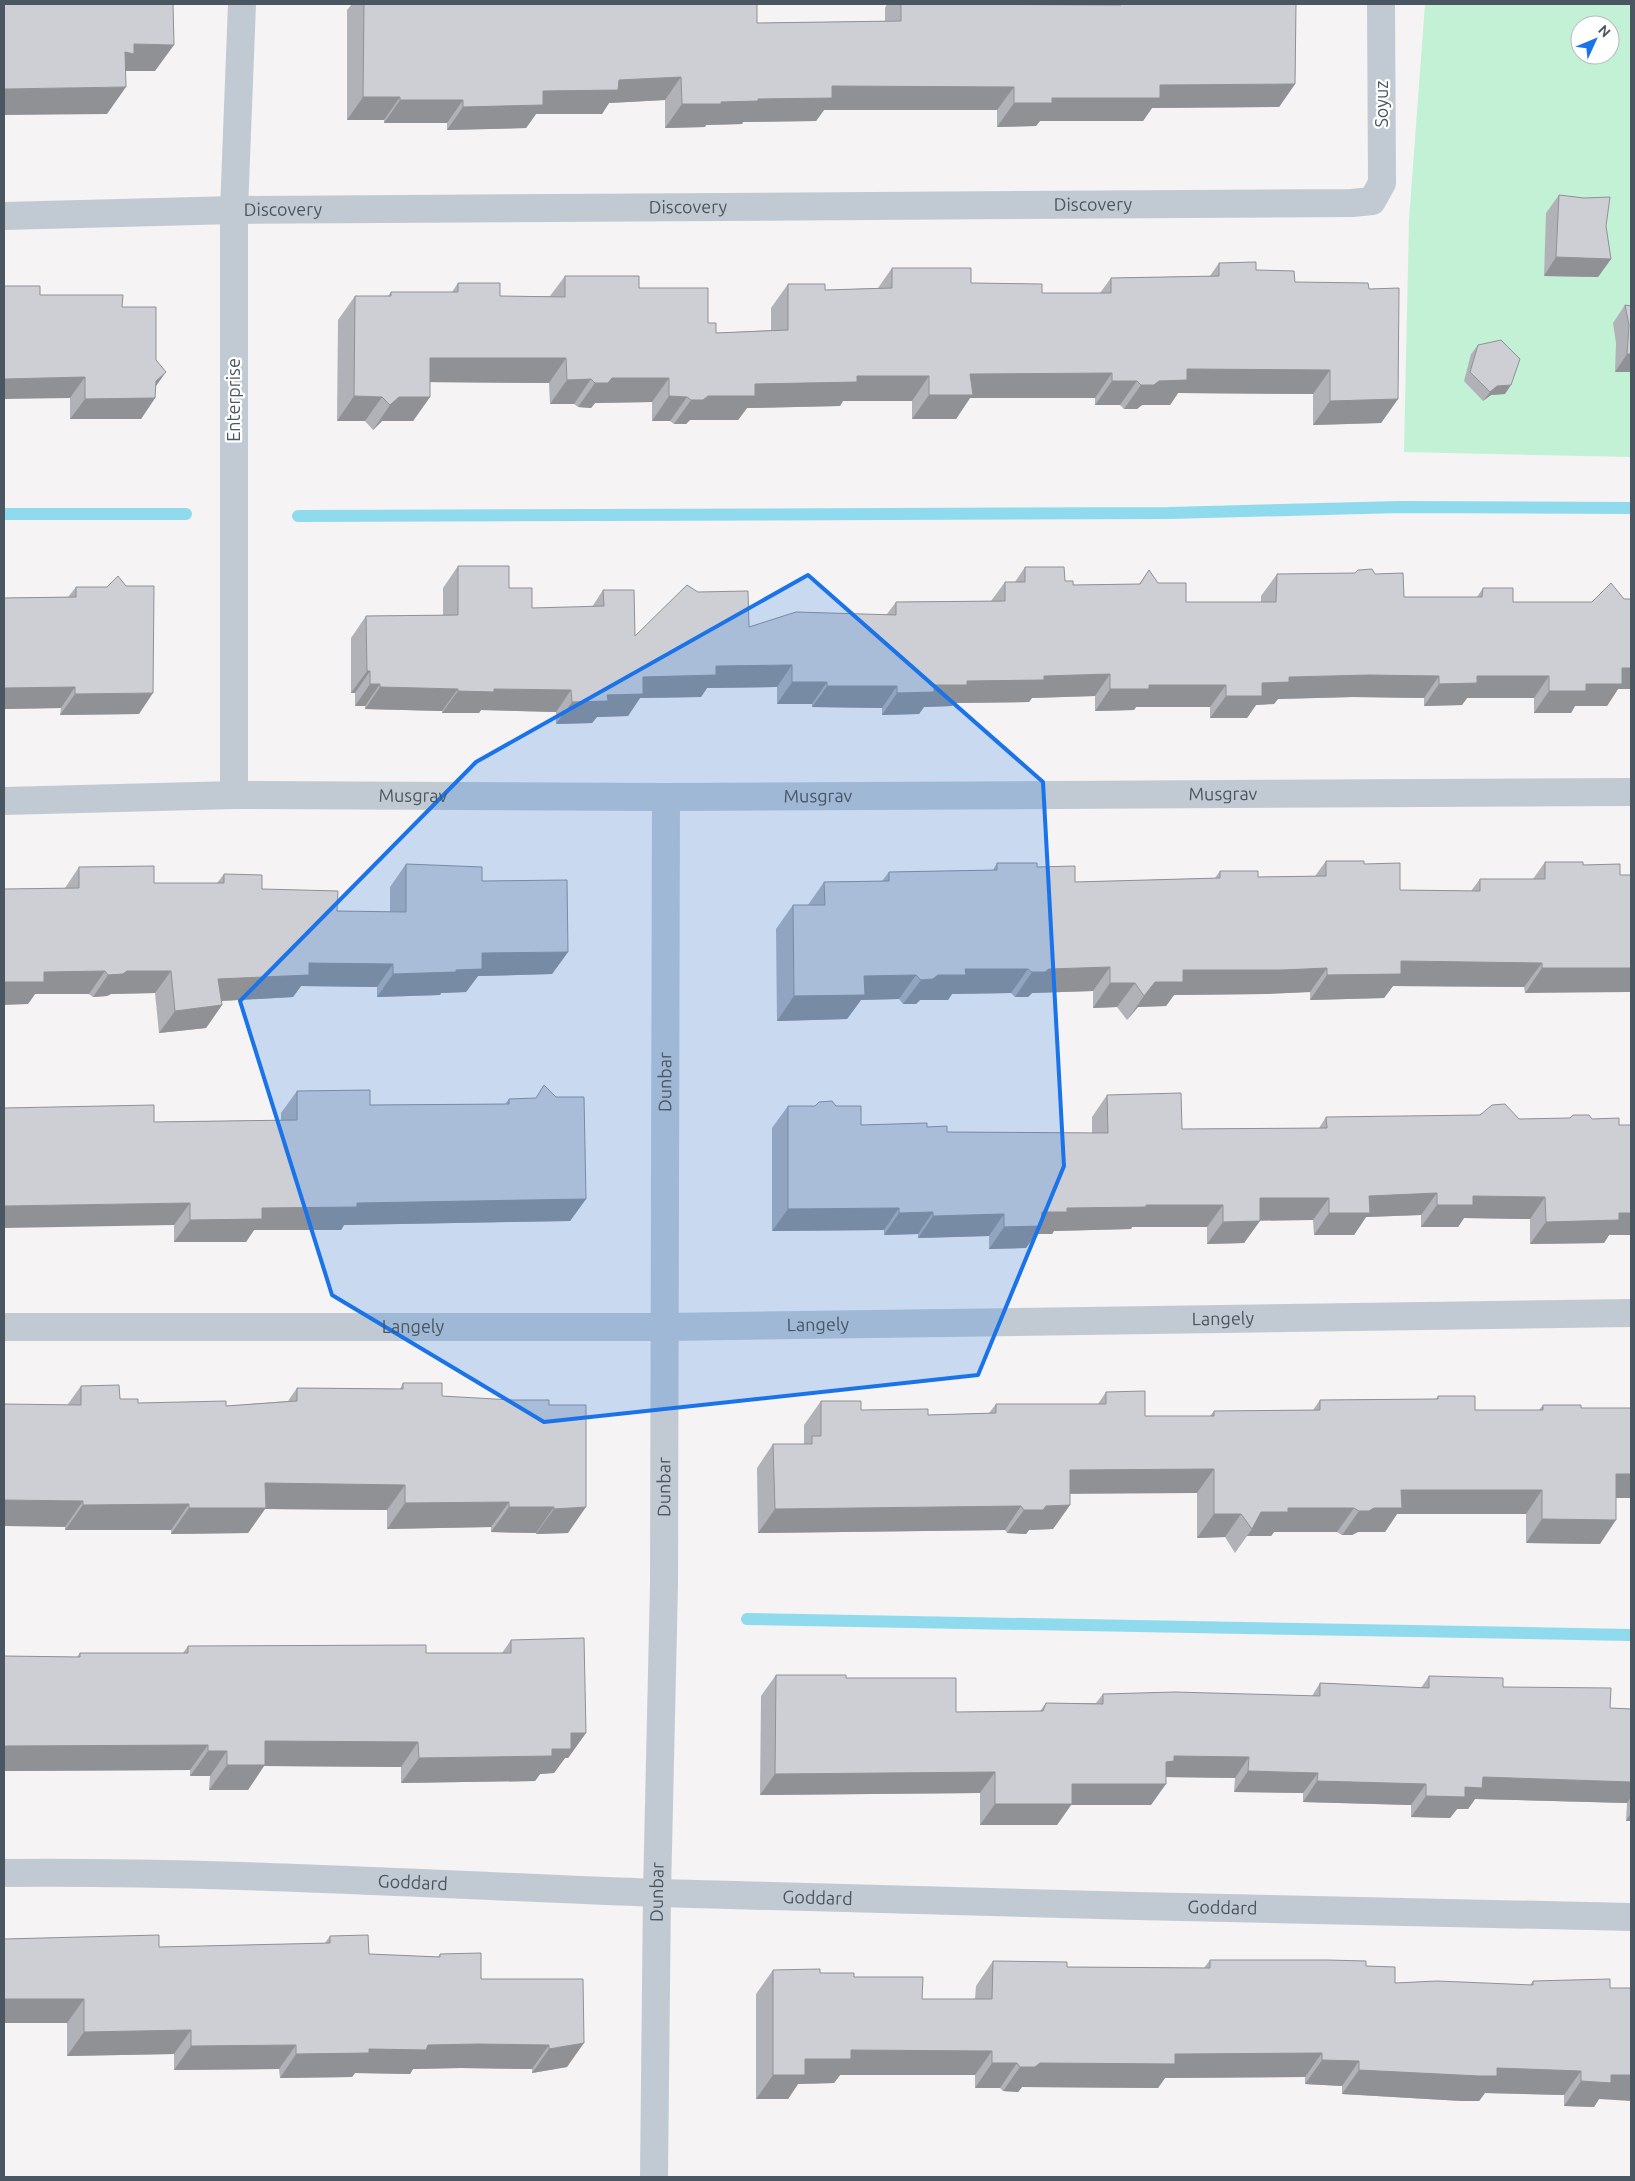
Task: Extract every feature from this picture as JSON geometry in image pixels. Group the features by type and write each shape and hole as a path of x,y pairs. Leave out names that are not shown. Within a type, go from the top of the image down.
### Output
{"street":[{"name":"Enterprise","path":"234,796 234,210 242,4"},
{"name":"Soyuz","path":"1372,201 1382,183 1381,4"},
{"name":"Discovery","path":"4,216 234,210 1352,203 1372,201"},
{"name":"Musgrav","path":"4,801 234,796 666,798 1631,792"},
{"name":"Dunbar","path":"654,2177 657,1893 664,1584 666,798"},
{"name":"Langely","path":"4,1327 666,1327 1631,1313"},
{"name":"Goddard","path":"4,1873 95,1872 387,1881 657,1893 1631,1917"}],"highlighted area":[{"path":"808,575 1043,782 1064,1166 978,1375 544,1422 332,1295 240,1001 476,762"}],"green space":[{"path":"1425,4 1631,4 1631,457 1404,452 1409,220"}],"building":[{"path":"4,4 173,4 174,45 134,44 134,54 125,52 126,87 4,89"},
{"path":"364,4 757,4 757,23 901,21 901,4 1296,4 1295,84 1160,85 1160,98 1052,98 1052,103 1014,103 1014,87 832,86 832,98 758,99 758,101 721,102 721,104 682,104 681,77 619,80 618,90 543,91 543,105 463,107 463,100 400,100 400,97 363,97"},
{"path":"1559,195 1584,198 1610,197 1606,226 1611,259 1556,257"},
{"path":"1256,262 1256,270 1294,271 1295,282 1368,283 1369,289 1399,288 1398,399 1330,401 1330,370 1187,369 1187,380 1159,381 1154,385 1141,385 1137,381 1112,381 1112,373 970,374 973,395 929,395 929,376 857,376 857,382 755,384 755,396 708,396 703,400 691,400 687,397 669,396 669,378 612,378 608,383 595,383 591,379 567,380 566,358 430,358 430,397 399,397 390,405 382,397 354,396 355,296 391,296 391,292 458,292 458,283 500,283 500,296 565,297 565,276 639,276 639,288 708,288 708,323 716,323 716,333 788,330 788,284 825,284 825,290 892,288 892,268 971,268 971,283 1042,284 1042,293 1111,293 1111,278 1219,276 1219,263"},
{"path":"4,286 40,286 40,295 123,295 122,307 156,307 156,360 166,372 156,381 155,398 85,399 85,377 4,379"},
{"path":"1625,305 1631,306 1631,354 1627,354 1629,325"},
{"path":"1501,340 1520,359 1511,385 1497,386 1490,392 1470,372 1478,345"},
{"path":"458,566 509,566 509,588 532,588 532,608 604,606 603,590 634,590 635,636 687,585 698,592 748,591 749,627 796,612 896,615 896,602 1005,601 1005,582 1025,582 1025,567 1064,567 1065,581 1073,581 1073,585 1140,584 1149,570 1158,583 1186,583 1186,602 1276,602 1277,574 1355,573 1358,570 1372,569 1375,574 1403,573 1404,597 1482,597 1483,588 1513,588 1513,602 1592,602 1611,583 1624,599 1631,599 1631,668 1622,668 1622,684 1586,684 1586,691 1549,691 1549,676 1477,676 1477,683 1439,684 1439,676 1369,675 1289,677 1289,682 1262,683 1262,696 1226,696 1226,685 1149,685 1149,689 1110,689 1110,674 1044,676 1044,680 967,681 967,685 934,685 934,692 897,693 897,686 827,686 827,682 792,682 792,665 716,666 716,675 643,677 643,694 607,695 608,701 572,702 571,690 494,689 494,692 458,691 458,689 380,687 380,684 370,684 370,671 367,671 366,616 458,615"},
{"path":"118,576 126,586 154,586 153,693 75,694 75,687 4,688 4,598 76,597 76,587 107,587"},
{"path":"1326,861 1364,861 1364,864 1400,863 1400,890 1480,891 1480,879 1545,879 1545,862 1583,862 1583,865 1620,864 1620,875 1631,875 1631,968 1542,968 1542,963 1401,961 1401,974 1327,975 1327,968 1183,970 1183,982 1155,982 1144,996 1135,983 1110,983 1110,967 1049,969 1045,972 1032,972 1028,969 965,969 966,975 938,975 933,979 921,980 916,975 864,976 865,995 794,996 793,905 825,905 824,882 889,881 889,872 997,870 997,863 1037,863 1037,867 1075,866 1075,882 1220,878 1220,871 1258,871 1258,877 1326,876"},
{"path":"406,864 482,867 482,881 567,880 568,952 482,953 482,969 456,970 456,972 393,974 393,964 309,963 309,975 218,979 222,1005 175,1011 171,971 127,971 123,974 108,975 105,971 44,972 44,982 4,982 4,889 79,888 79,867 154,866 154,883 224,883 224,874 262,875 262,889 338,891 337,911 406,912"},
{"path":"544,1085 556,1097 584,1097 586,1199 357,1203 357,1207 262,1208 262,1219 190,1220 190,1203 4,1206 4,1108 154,1105 154,1122 297,1120 297,1091 370,1090 370,1105 509,1104 509,1099 536,1098"},
{"path":"1181,1093 1182,1129 1327,1128 1326,1117 1480,1115 1492,1105 1505,1104 1519,1119 1570,1118 1573,1115 1589,1115 1592,1119 1619,1118 1619,1125 1631,1125 1631,1213 1619,1213 1619,1220 1546,1222 1545,1197 1473,1196 1473,1205 1437,1205 1437,1193 1369,1196 1370,1213 1329,1213 1329,1198 1260,1198 1260,1221 1223,1222 1223,1205 1067,1208 1067,1212 1042,1212 1041,1226 1004,1227 1004,1214 933,1216 933,1212 899,1213 899,1208 788,1209 788,1106 815,1106 819,1102 832,1101 836,1106 861,1106 861,1125 927,1123 927,1127 947,1126 947,1132 1108,1133 1107,1095"},
{"path":"403,1383 442,1383 442,1396 549,1400 549,1405 586,1405 586,1507 554,1509 554,1507 509,1507 509,1502 405,1503 405,1485 265,1483 266,1508 189,1508 189,1504 83,1505 83,1501 4,1500 4,1404 81,1405 81,1386 119,1385 120,1399 138,1399 138,1403 226,1401 226,1406 297,1401 297,1388 403,1389"},
{"path":"1145,1391 1145,1416 1214,1416 1214,1411 1320,1410 1320,1400 1438,1399 1438,1396 1475,1396 1475,1410 1543,1410 1543,1405 1581,1405 1581,1408 1631,1408 1631,1474 1616,1474 1616,1520 1542,1519 1542,1490 1401,1490 1402,1508 1374,1508 1369,1511 1359,1511 1354,1508 1288,1508 1288,1512 1261,1512 1252,1529 1241,1514 1214,1514 1214,1469 1070,1470 1070,1505 1046,1506 1043,1510 1024,1510 1021,1506 775,1509 773,1444 812,1444 812,1436 821,1436 821,1401 861,1401 861,1410 928,1409 928,1415 996,1413 996,1404 1106,1404 1106,1392"},
{"path":"584,1638 586,1733 571,1733 571,1749 552,1749 552,1756 419,1758 418,1742 265,1741 265,1765 227,1765 227,1751 208,1751 208,1745 4,1746 4,1656 80,1657 80,1653 188,1653 188,1646 426,1645 426,1653 511,1653 511,1640"},
{"path":"776,1675 846,1675 846,1678 956,1678 956,1712 1043,1711 1046,1703 1103,1704 1103,1694 1175,1692 1320,1696 1320,1683 1429,1688 1429,1676 1503,1678 1503,1687 1611,1688 1610,1708 1631,1709 1631,1782 1483,1777 1482,1788 1465,1787 1465,1797 1426,1796 1426,1784 1317,1781 1318,1773 1248,1771 1249,1757 1174,1756 1174,1761 1166,1762 1166,1784 1072,1784 1072,1804 995,1804 995,1772 775,1774"},
{"path":"159,1935 159,1947 330,1943 330,1936 368,1935 369,1954 440,1957 440,1954 481,1953 481,1979 583,1979 584,2043 549,2049 549,2045 478,2044 428,2045 426,2050 369,2049 369,2053 296,2054 296,2045 191,2046 191,2030 84,2032 84,1999 4,1999 4,1939"},
{"path":"1210,1960 1366,1961 1366,1966 1395,1967 1395,1983 1437,1981 1533,1985 1533,1981 1610,1979 1610,1988 1631,1988 1631,2075 1611,2075 1611,2083 1581,2081 1581,2071 1497,2068 1497,2076 1479,2076 1359,2070 1359,2061 1322,2060 1322,2053 1175,2054 1175,2064 1040,2063 1035,2067 1020,2067 1017,2063 992,2063 992,2051 851,2050 851,2059 805,2059 805,2075 773,2075 773,1970 820,1969 820,1973 854,1973 854,1977 923,1977 922,1999 992,1999 993,1961 1067,1962 1067,1967 1210,1968"}],"waterway":[{"path":"298,516 1169,513 1400,507 1631,508"},
{"path":"4,514 186,514"},
{"path":"747,1619 1631,1635"}]}
